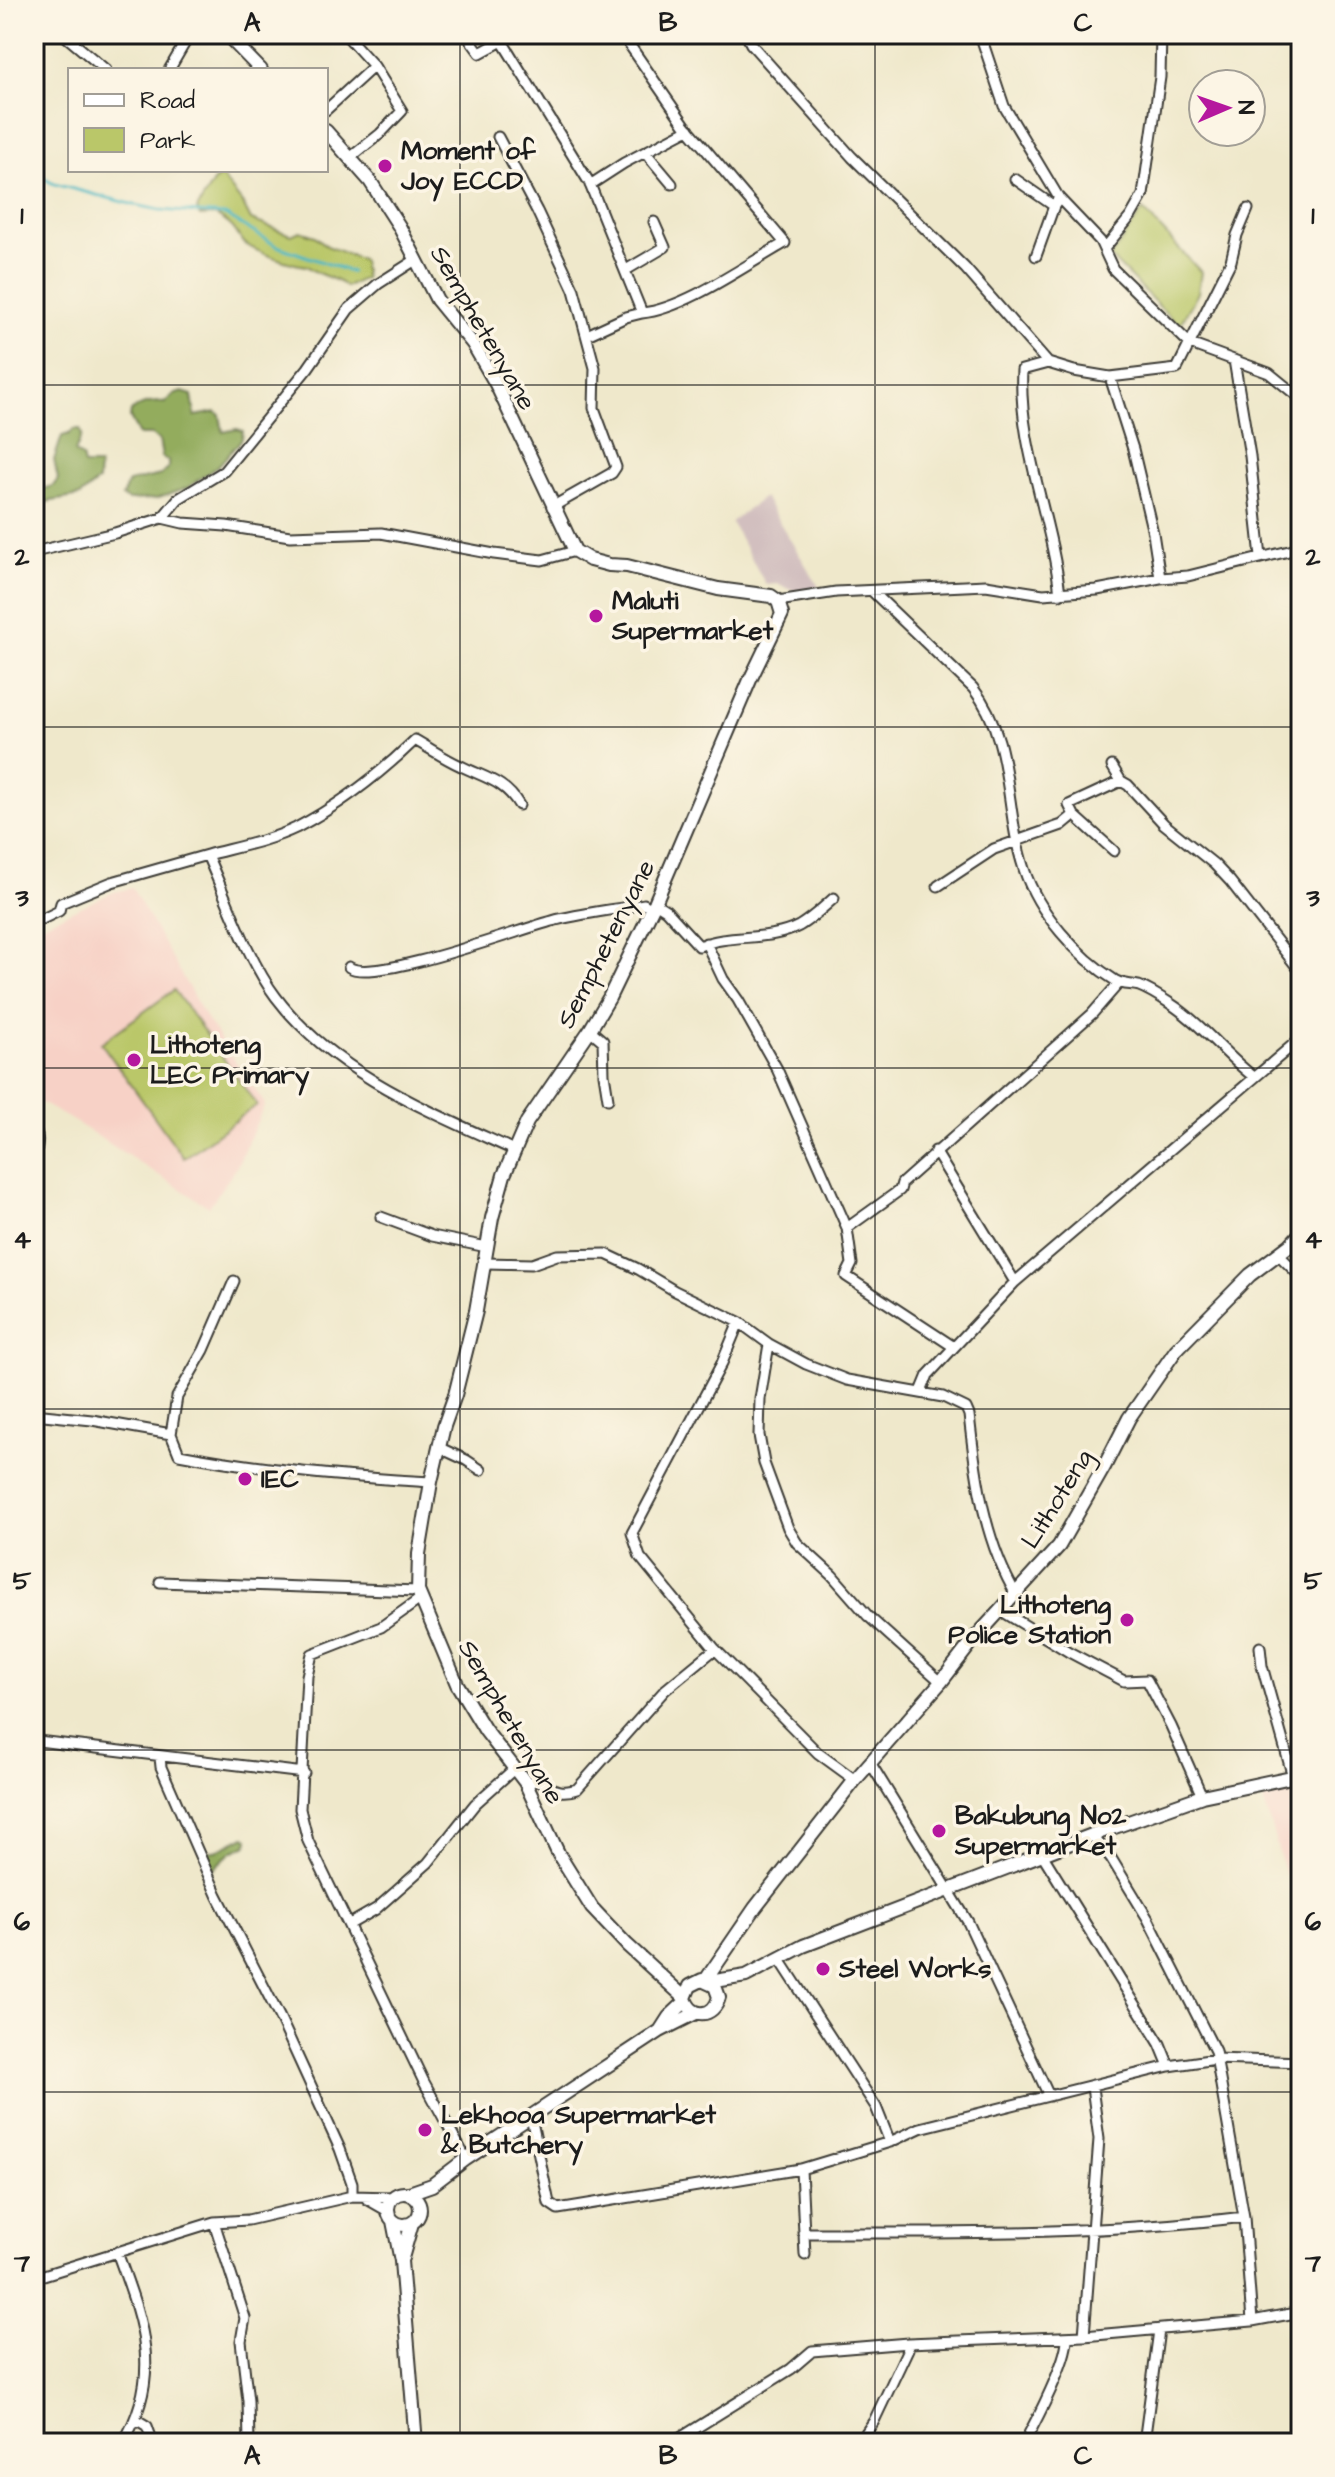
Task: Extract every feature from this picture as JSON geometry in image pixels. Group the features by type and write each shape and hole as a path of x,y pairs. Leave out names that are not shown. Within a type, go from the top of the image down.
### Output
{"main road":[{"path":"226,34 259,68"},
{"name":"Semphetenyane","path":"328,133 351,157 382,199 437,300 473,344 496,384 575,551"},
{"path":"575,551 600,563 641,569 718,589 771,596 778,601"},
{"name":"Semphetenyane","path":"686,1999 592,1908 559,1855 525,1782 485,1730 457,1684 419,1595 421,1543 431,1482 455,1395 492,1218 514,1150 527,1122 609,998 654,906 750,680 782,614 778,601"},
{"name":"Lithoteng","path":"703,1981 755,1908 855,1780 1000,1610 1017,1596 1059,1546 1129,1418 1176,1350 1250,1275 1301,1233"},
{"path":"703,1981 686,1991 690,2010 696,2013 709,2013 746,1976 803,1946 1202,1796 1297,1776"},
{"path":"662,1975 703,1981 746,1976"},
{"path":"703,1981 718,1991 719,2000"},
{"path":"660,2031 686,1999"},
{"path":"416,2443 401,2261 391,2216 393,2197 432,2185 466,2159 660,2031 696,2013"},
{"path":"401,2261 412,2223 419,2216 420,2206 432,2185"},
{"path":"409,2193 417,2198 420,2206"},
{"path":"391,2216 402,2225 412,2223"}],"street":[{"path":"63,34 104,68"},
{"path":"170,68 190,34"},
{"path":"238,47 258,34"},
{"path":"345,34 374,66 402,111 351,157"},
{"path":"466,34 480,53 515,34"},
{"path":"587,335 626,317 657,312 702,291 785,243 689,129 622,34"},
{"path":"746,34 760,55 852,157 965,268 1048,363 1110,377 1177,369 1231,261 1248,209"},
{"path":"980,34 1004,106 1057,202"},
{"path":"1104,249 1131,216 1143,195 1160,77 1161,34"},
{"path":"502,41 590,185 642,313"},
{"path":"328,108 374,66"},
{"path":"590,185 689,129"},
{"path":"498,137 574,290 595,368 594,408 616,467 612,473 552,507"},
{"path":"646,153 672,184"},
{"path":"1015,179 1057,202 1100,241 1113,269 1190,344 1269,373 1301,399"},
{"path":"1036,256 1057,202"},
{"path":"626,270 665,247 654,222"},
{"path":"162,518 178,499 224,471 308,368 349,309 378,284 417,259"},
{"path":"1234,360 1250,456 1261,557"},
{"path":"1048,363 1022,370 1021,389 1031,463 1047,515 1060,594"},
{"path":"1110,377 1133,449 1160,578"},
{"path":"34,552 115,533 162,518 290,536 381,533 542,560 575,551"},
{"path":"778,601 836,592 986,585 1060,594 1188,576 1301,548"},
{"path":"873,592 984,702 993,720 1010,789 1024,869 1034,893 1049,916 1090,961 1119,983 1140,987 1173,1005 1254,1077"},
{"path":"34,923 59,911 61,903 112,882 295,828 374,778 415,740 463,767 490,777 512,792 519,805"},
{"path":"1112,766 1121,781 1164,824 1214,864 1251,905 1301,972"},
{"path":"1114,851 1074,815 1069,805 1121,781"},
{"path":"938,886 994,849 1062,825 1074,815"},
{"path":"207,855 267,981 287,1011 329,1051 387,1088 514,1150"},
{"path":"349,967 360,971 379,969 472,946 553,920 644,904 666,910 699,946 786,931 799,925 834,898"},
{"path":"706,943 723,979 777,1069 847,1228 852,1264 846,1276 954,1347"},
{"path":"847,1228 900,1190 902,1183 935,1151 1092,1014 1119,983"},
{"path":"590,1030 603,1041 608,1099"},
{"path":"921,1392 928,1375 1015,1282 1301,1038"},
{"path":"34,1129 38,1144 34,1161"},
{"path":"935,1151 1015,1282"},
{"path":"381,1217 432,1236 487,1247"},
{"path":"485,1263 532,1264 557,1255 606,1254 739,1322 769,1344 806,1364 847,1380 921,1392 966,1408 992,1542 1001,1569 1017,1596"},
{"path":"1278,1254 1301,1277"},
{"path":"234,1281 204,1350 177,1397 171,1434 179,1454 315,1475 431,1482"},
{"path":"739,1322 722,1363 632,1533 640,1557 715,1649 818,1753 855,1780"},
{"path":"769,1344 760,1399 759,1435 764,1463 788,1528 797,1543 832,1575 868,1616 941,1682"},
{"path":"34,1417 92,1420 171,1434"},
{"path":"440,1448 481,1470"},
{"path":"160,1582 419,1595"},
{"path":"419,1595 381,1627 312,1654 307,1676 300,1809 308,1841 424,2082 466,2159"},
{"path":"1000,1610 1124,1681 1147,1680 1202,1796"},
{"path":"1260,1647 1262,1666 1297,1776"},
{"path":"525,1782 533,1779 565,1793 577,1789 665,1690 715,1649"},
{"path":"34,1737 38,1741 304,1773"},
{"path":"160,1757 161,1767 217,1895 280,2018 340,2149 352,2183 352,2196"},
{"path":"871,1764 968,1922 1049,2096"},
{"path":"350,1924 376,1909 428,1863 475,1804 514,1769"},
{"path":"1092,1835 1111,1858 1148,1919 1174,1966 1216,2059 1244,2217 1252,2321"},
{"path":"1042,1854 1160,2044 1169,2066"},
{"path":"779,1958 876,2107 890,2142"},
{"path":"531,2117 549,2203 558,2209 801,2169 890,2142 920,2128 1169,2066 1216,2059 1301,2062"},
{"path":"1084,2336 1099,2139 1092,2087"},
{"path":"801,2169 805,2255"},
{"path":"34,2278 214,2222 248,2220 352,2196 393,2197"},
{"path":"364,2197 391,2216"},
{"path":"803,2233 1092,2231 1244,2217"},
{"path":"214,2222 245,2318 241,2341 249,2443"},
{"path":"117,2252 146,2343 146,2374 137,2420 123,2443"},
{"path":"672,2443 791,2369 812,2351 908,2343 1084,2336 1252,2321 1301,2312"},
{"path":"1144,2443 1159,2330"},
{"path":"1024,2443 1055,2376 1067,2337"},
{"path":"859,2443 874,2421 908,2343"},
{"path":"137,2420 147,2426 153,2443"}],"shaded area":[{"path":"764,497 819,587 798,593 778,584 766,585 731,522"},
{"name":"Lithoteng LEC Primary","path":"132,888 207,1020 265,1104 237,1166 209,1207 34,1099 34,928 114,892"},
{"path":"1300,1783 1301,1869 1285,1874 1261,1792"}],"green space":[{"path":"221,176 243,204 251,220 291,235 300,231 315,236 327,246 362,260 365,278 346,287 307,266 252,248 229,224 215,215 200,216 197,209 213,182"},
{"path":"1143,210 1201,272 1198,293 1179,326 1110,257"},
{"path":"182,392 192,395 195,416 216,412 220,415 223,432 243,431 242,439 219,465 187,488 156,499 128,500 122,497 128,482 161,475 168,468 159,440 151,435 139,435 130,418 131,411 147,404 165,403"},
{"path":"80,429 82,435 75,452 82,457 84,465 99,465 98,481 80,496 40,503 38,493 53,486 58,479 54,460 62,436"},
{"path":"174,990 257,1105 184,1158 101,1043"},
{"path":"245,1836 248,1838 247,1845 231,1852 214,1868 210,1867 208,1851 216,1851"}],"waterway":[{"path":"1289,34 1294,51 1301,55"},
{"path":"1295,52 1301,62"},
{"path":"34,173 54,184 135,205 225,215 277,246 351,272"}],"place":[{"name":"Moment of Joy ECCD","path":"385,166"},
{"name":"Maluti Supermarket","path":"596,616"},
{"name":"Lithoteng LEC Primary","path":"134,1060"},
{"name":"IEC","path":"245,1479"},
{"name":"Lithoteng Police Station","path":"1127,1620"},
{"name":"Bakubung No2 Supermarket","path":"939,1831"},
{"name":"Steel Works","path":"823,1969"},
{"name":"Lekhooa Supermarket & Butchery","path":"425,2130"}]}
